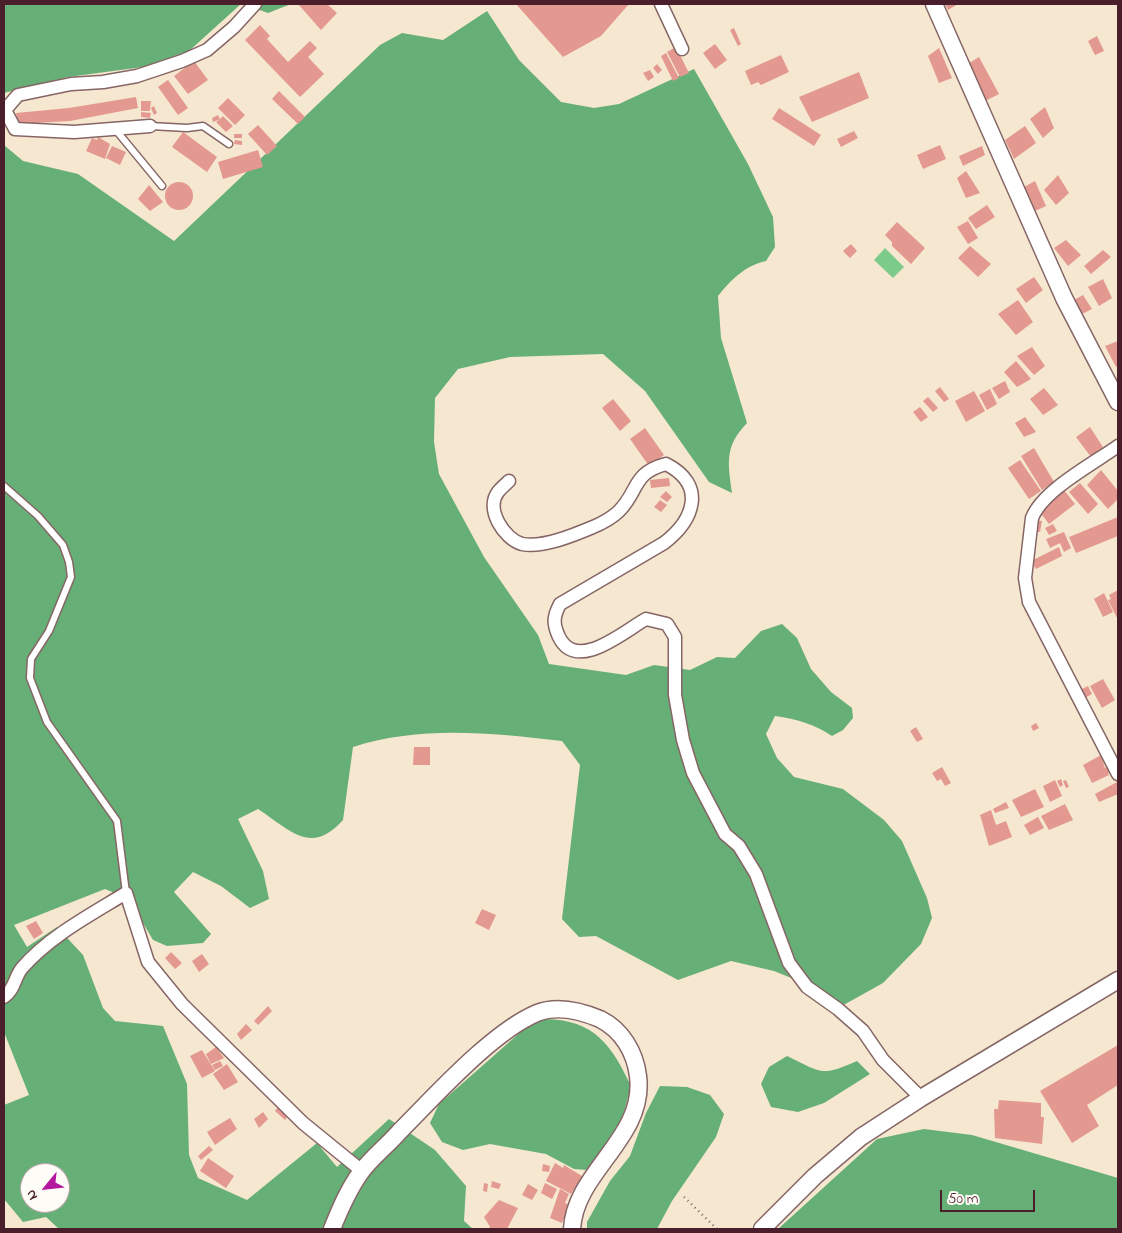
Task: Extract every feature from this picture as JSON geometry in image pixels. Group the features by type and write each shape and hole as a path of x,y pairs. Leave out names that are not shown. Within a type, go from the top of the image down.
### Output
{"street":[{"path":"150,126 74,132 16,129 5,110 18,95 71,84 103,82 137,76 182,61 207,50 234,27 255,4"},
{"path":"661,4 682,49"},
{"path":"934,4 1064,298 1118,402"},
{"path":"1118,446 1054,491 1035,510 1032,518 1025,578 1029,602 1118,774"},
{"path":"510,481 497,492 494,507 499,523 508,536 522,544 558,539 594,527 619,511 640,478 654,467 666,464 677,470 688,485 692,508 679,532 664,543 560,604 554,615 554,626 561,641 572,651 585,653 599,647 646,619 667,624 676,637 675,695 683,740 693,773 725,834 739,846 756,874 789,963 807,987 838,1009 863,1031 883,1060 921,1098"},
{"path":"4,997 12,992 21,970 64,931 126,894 148,962 182,1004 303,1122 362,1171"},
{"path":"762,1229 814,1176 861,1136 1118,980"},
{"path":"332,1229 342,1203 362,1171 430,1101 504,1032 538,1013 567,1010 584,1014 612,1026 626,1040 638,1077 637,1094 630,1123 578,1203 572,1229"}],"lane":[{"path":"150,126 187,128 203,126 228,144"},
{"path":"114,128 162,186"},
{"path":"4,486 38,516 63,545 69,562 71,577 49,631 31,659 30,678 47,722 117,821 126,894"}],"path":[{"path":"684,1197 718,1229"}],"green space":[{"path":"4,4 241,4 189,51 143,67 68,77 4,93"},
{"path":"243,4 291,4 268,13"},
{"path":"487,11 519,60 561,102 594,108 619,104 694,69 748,164 773,217 775,247 766,261 751,266 739,274 718,296 721,338 747,423 734,440 729,456 732,493 709,482 645,391 603,354 510,357 458,369 435,398 434,442 439,474 484,557 538,635 549,664 626,675 654,665 690,670 717,657 735,658 761,631 782,624 797,638 811,669 831,692 852,708 853,718 843,730 832,736 819,728 805,723 775,716 766,734 777,758 794,777 843,789 884,820 902,841 927,898 932,918 921,944 883,983 840,1007 811,986 774,971 731,961 678,980 596,936 579,937 562,919 580,765 562,741 509,735 431,733 379,740 353,747 343,820 331,831 321,836 310,838 301,836 258,809 238,819 263,871 269,899 250,908 221,886 193,872 174,892 211,934 203,943 167,946 153,940 129,899 105,889 14,925 27,947 57,927 83,955 103,1008 115,1021 163,1026 187,1084 189,1155 198,1178 247,1200 317,1143 337,1167 389,1119 435,1150 466,1186 464,1221 473,1229 59,1229 46,1217 23,1222 4,1199 4,1105 29,1095 4,1032 4,145 23,161 78,174 174,241 380,45 402,33 443,40"},
{"path":"885,248 904,267 893,278 874,260"},
{"path":"546,1019 577,1024 600,1038 617,1059 631,1086 620,1127 605,1156 587,1170 574,1169 546,1154 490,1144 463,1150 442,1142 430,1123 439,1104 524,1029"},
{"path":"787,1056 822,1071 836,1069 857,1061 870,1074 824,1103 798,1112 771,1107 761,1084 769,1067"},
{"path":"660,1086 687,1087 710,1095 724,1114 716,1137 672,1201 657,1229 587,1229 587,1222 610,1181 630,1156 646,1113"},
{"path":"924,1129 972,1135 1118,1178 1118,1229 778,1229 877,1139"}],"building":[{"path":"298,4 327,4 337,13 321,30"},
{"path":"516,4 629,4 601,36 563,57"},
{"path":"945,4 958,4 948,10"},
{"path":"260,25 270,36 267,39 288,62 310,41 317,48 308,57 324,74 300,97 245,40"},
{"path":"734,28 741,44 738,46 730,30"},
{"path":"1097,36 1104,51 1095,55 1088,41"},
{"path":"715,44 727,60 715,69 703,53"},
{"path":"676,47 689,73 680,77 667,52"},
{"path":"939,48 952,78 939,83 928,56"},
{"path":"666,53 679,78 673,81 661,56"},
{"path":"781,55 789,72 761,85 758,82 751,85 745,71"},
{"path":"979,57 999,94 985,101 966,65"},
{"path":"194,61 208,80 188,94 174,76"},
{"path":"657,64 662,70 658,74 653,68"},
{"path":"650,70 654,77 648,81 643,73"},
{"path":"859,72 869,98 812,122 799,97"},
{"path":"168,80 188,108 178,115 158,87"},
{"path":"279,91 305,117 298,124 272,99"},
{"path":"136,97 138,108 70,121 18,124 16,113 69,108"},
{"path":"228,98 245,115 235,125 218,108"},
{"path":"141,101 151,101 150,111 141,111"},
{"path":"154,106 157,113 154,115 151,108"},
{"path":"1045,107 1054,128 1043,138 1030,119"},
{"path":"779,108 821,135 814,146 772,119"},
{"path":"141,112 151,113 150,118 141,117"},
{"path":"218,115 220,119 213,122 212,118"},
{"path":"223,116 233,126 226,132 216,122"},
{"path":"258,125 277,146 267,155 248,134"},
{"path":"1025,126 1036,143 1014,159 1005,140"},
{"path":"854,131 858,138 841,147 837,139"},
{"path":"183,132 217,157 207,172 172,147"},
{"path":"234,134 242,134 242,138 234,138"},
{"path":"98,137 110,144 105,159 86,151 92,138 97,140"},
{"path":"235,140 242,141 242,145 234,144"},
{"path":"940,145 946,159 923,169 917,155"},
{"path":"112,146 126,152 120,165 106,158"},
{"path":"982,146 985,155 963,166 959,156"},
{"path":"258,150 263,167 223,179 218,162"},
{"path":"966,171 980,193 966,198 957,178"},
{"path":"1058,175 1069,193 1056,205 1044,190"},
{"path":"1035,181 1046,206 1035,211 1024,187"},
{"path":"179,182 189,186 193,196 189,206 179,210 169,206 165,196 169,186"},
{"path":"149,185 163,202 150,211 138,199"},
{"path":"987,205 995,217 976,229 968,218"},
{"path":"968,221 978,238 968,244 957,227"},
{"path":"897,222 925,248 911,264 892,246 892,242 885,235"},
{"path":"1066,240 1081,255 1068,266 1054,248"},
{"path":"851,244 857,251 850,258 843,251"},
{"path":"970,246 991,264 978,277 958,258"},
{"path":"1103,250 1111,257 1091,274 1084,266"},
{"path":"1034,277 1043,290 1026,303 1016,289"},
{"path":"1103,279 1112,298 1099,306 1088,287"},
{"path":"1083,295 1092,309 1080,315 1074,300"},
{"path":"1018,300 1033,322 1016,335 998,314"},
{"path":"1118,341 1118,365 1116,367 1105,346"},
{"path":"1032,347 1045,366 1034,375 1017,356"},
{"path":"1016,361 1031,379 1017,387 1004,372"},
{"path":"1005,381 1010,392 999,399 992,388"},
{"path":"940,387 949,399 944,402 935,391"},
{"path":"1044,388 1058,405 1043,415 1030,399"},
{"path":"990,389 997,404 987,410 979,395"},
{"path":"974,391 985,411 966,422 955,401"},
{"path":"928,397 938,408 933,412 923,401"},
{"path":"613,399 631,421 620,431 602,408"},
{"path":"920,407 928,417 921,422 913,412"},
{"path":"1025,417 1036,432 1024,437 1015,423"},
{"path":"1090,427 1103,447 1091,457 1076,437"},
{"path":"645,428 664,455 649,466 630,439"},
{"path":"1034,448 1054,482 1042,490 1021,456"},
{"path":"1020,460 1041,491 1029,499 1008,468"},
{"path":"1101,470 1118,491 1118,499 1108,509 1087,485"},
{"path":"669,478 670,486 651,488 650,480"},
{"path":"1080,483 1098,504 1088,514 1069,492"},
{"path":"1064,490 1075,504 1049,524 1039,511"},
{"path":"666,491 672,497 667,502 660,497"},
{"path":"660,500 667,505 661,512 654,507"},
{"path":"1118,517 1118,536 1076,553 1069,537"},
{"path":"1034,520 1042,521 1040,532 1033,532"},
{"path":"1053,524 1057,531 1049,535 1045,528"},
{"path":"1064,532 1071,548 1064,552 1060,543 1050,548 1046,539"},
{"path":"1059,547 1062,556 1036,569 1031,561"},
{"path":"1118,590 1118,620 1108,600 1111,599 1109,595"},
{"path":"1104,593 1113,612 1103,617 1094,599"},
{"path":"1103,679 1115,700 1102,708 1090,686"},
{"path":"1088,686 1092,694 1085,698 1080,690"},
{"path":"1036,723 1039,728 1033,731 1031,726"},
{"path":"916,727 923,739 917,742 910,731"},
{"path":"414,747 430,747 430,765 413,765"},
{"path":"1101,755 1105,768 1108,766 1111,771 1108,773 1109,775 1092,783 1083,765"},
{"path":"942,767 951,783 945,786 941,779 937,781 932,773"},
{"path":"1061,779 1063,785 1060,787 1057,781"},
{"path":"1055,780 1062,796 1050,802 1043,786"},
{"path":"1066,780 1069,787 1066,788 1063,781"},
{"path":"1117,782 1118,794 1099,802 1095,794"},
{"path":"1035,789 1044,807 1021,817 1012,800"},
{"path":"1006,802 1009,808 995,813 993,809"},
{"path":"1065,804 1073,820 1049,830 1041,816"},
{"path":"991,810 996,825 1006,821 1012,837 989,846 980,815"},
{"path":"1038,817 1044,828 1030,835 1024,825"},
{"path":"482,909 496,915 489,930 475,923"},
{"path":"36,921 43,933 34,939 26,926"},
{"path":"171,952 182,963 175,969 165,958"},
{"path":"202,954 209,964 199,972 192,961"},
{"path":"268,1006 272,1011 258,1025 254,1021"},
{"path":"246,1024 252,1030 241,1040 237,1034"},
{"path":"1118,1045 1118,1085 1087,1105 1099,1126 1072,1143 1040,1091"},
{"path":"216,1047 224,1058 211,1064 206,1054"},
{"path":"202,1050 215,1071 202,1078 190,1056"},
{"path":"220,1061 223,1066 215,1070 212,1065"},
{"path":"227,1064 238,1082 224,1090 213,1074"},
{"path":"999,1100 1041,1103 1041,1117 1044,1117 1042,1144 995,1138 994,1109 998,1109"},
{"path":"280,1104 290,1113 285,1120 275,1111"},
{"path":"263,1112 268,1119 259,1128 254,1119"},
{"path":"230,1118 237,1129 215,1145 207,1132"},
{"path":"209,1146 213,1150 201,1160 198,1156"},
{"path":"208,1158 234,1176 226,1188 200,1171"},
{"path":"555,1163 563,1168 564,1165 582,1176 571,1194 546,1181"},
{"path":"543,1164 550,1166 549,1172 542,1171"},
{"path":"492,1181 501,1184 499,1189 491,1187"},
{"path":"484,1183 488,1184 487,1192 483,1191"},
{"path":"545,1183 557,1189 552,1199 541,1193"},
{"path":"528,1184 538,1190 532,1200 522,1195"},
{"path":"560,1189 569,1194 565,1203 569,1205 562,1223 550,1218"},
{"path":"499,1200 518,1208 507,1229 488,1229 490,1227 484,1217"}]}
